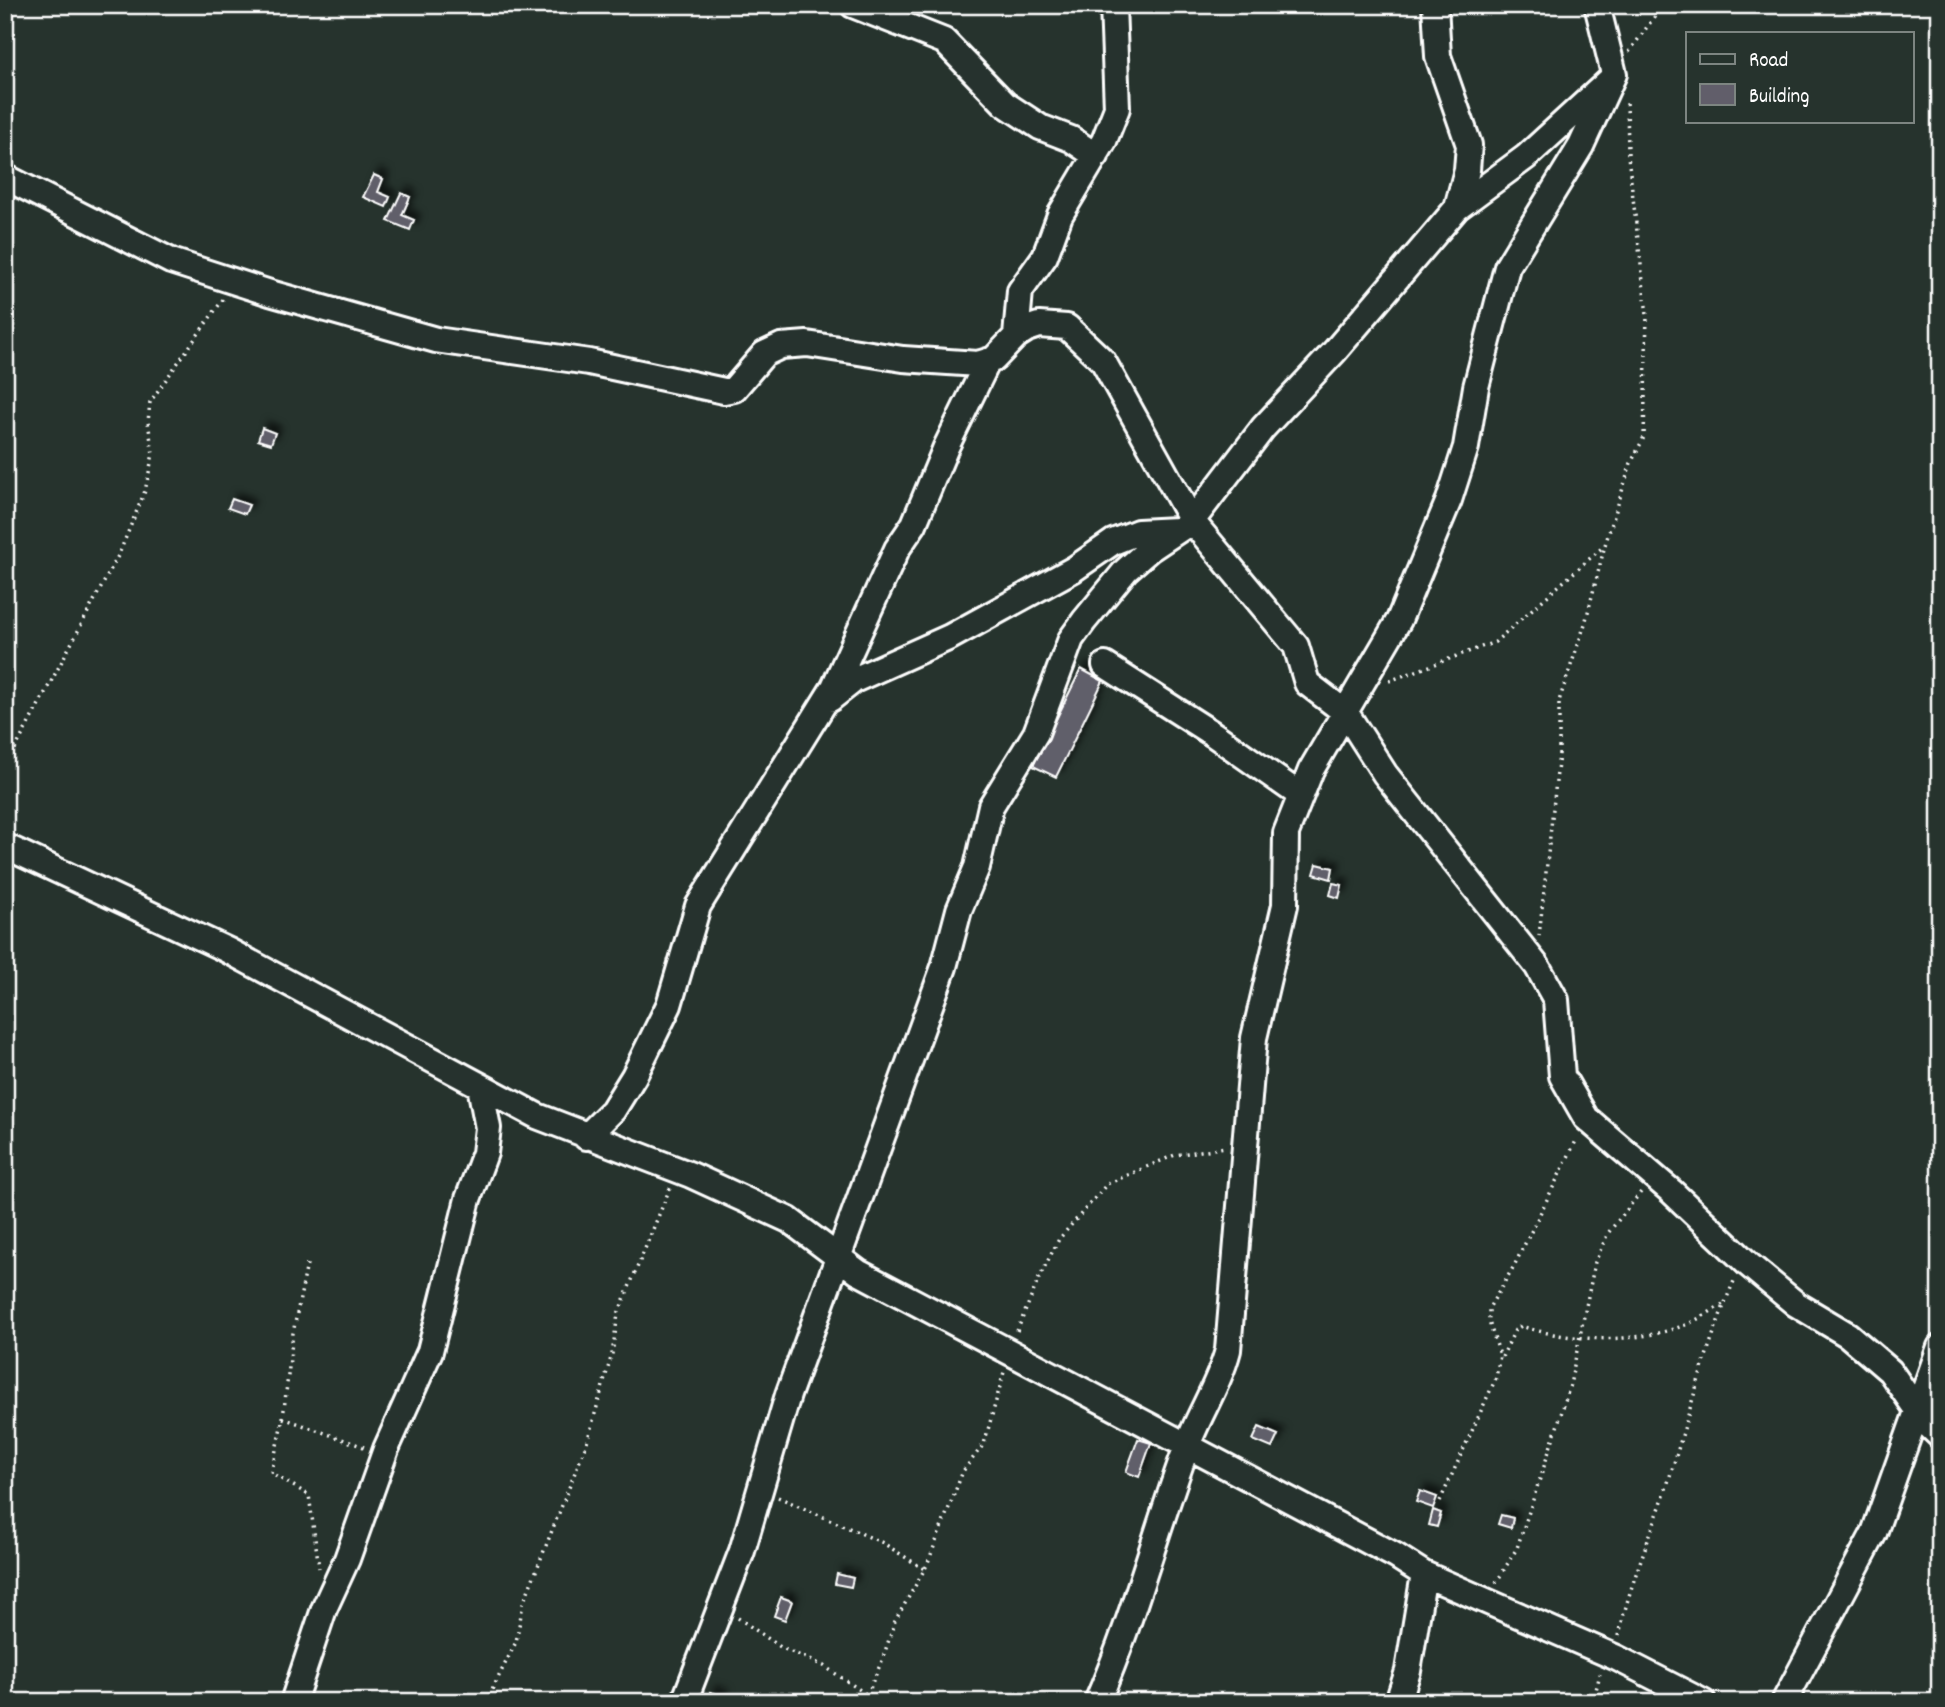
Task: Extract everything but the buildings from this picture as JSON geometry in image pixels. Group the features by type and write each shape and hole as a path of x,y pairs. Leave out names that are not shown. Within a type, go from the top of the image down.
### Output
{"street":[{"path":"853,5 944,41 1005,104 1040,127 1071,139 1096,156"},
{"path":"1016,335 1020,291 1045,257 1069,197 1096,156 1117,108 1113,5"},
{"path":"1435,5 1438,56 1469,145 1467,170 1457,208"},
{"path":"1097,1702 1118,1654 1187,1446 1222,1372 1228,1350 1254,1038 1285,905 1286,833 1311,770 1399,620 1449,500 1466,447 1476,387 1502,279 1532,222 1581,146 1617,82 1597,5"},
{"path":"684,1702 743,1551 788,1395 944,967 959,910 977,867 992,806 1036,733 1076,631 1126,570 1185,525 1263,428 1335,351 1457,208 1527,157 1617,82"},
{"path":"5,177 89,222 171,261 436,340 589,362 724,391 734,389 764,354 781,346 807,344 903,359 986,363"},
{"path":"586,1137 613,1110 634,1076 669,1005 698,906 839,677 897,549 914,524 946,447 986,363 1016,335 1039,325 1067,327 1103,361 1185,525 1296,646 1307,683 1346,713 1385,774 1537,966 1556,1000 1562,1076 1586,1118 1743,1260 1796,1304 1848,1335 1890,1371 1940,1436"},
{"path":"822,707 854,680 950,638 1074,569 1114,542 1138,532 1185,525"},
{"path":"1105,666 1213,734 1300,795"},
{"path":"5,846 227,950 537,1116 677,1170 789,1220 838,1260 1396,1556 1424,1574 1487,1599 1609,1665 1703,1702"},
{"path":"293,1702 324,1609 347,1559 386,1449 430,1351 468,1199 485,1153 488,1128 480,1086"},
{"path":"1784,1702 1874,1533 1916,1408 1940,1347"},
{"path":"1398,1702 1408,1671 1424,1574"}],"path":[{"path":"1537,966 1559,754 1559,701 1585,624 1605,545 1631,463 1644,437 1647,315 1617,82 1663,5"},
{"path":"5,768 120,554 145,491 153,454 148,422 150,402 235,282"},
{"path":"1358,691 1495,642 1605,545"},
{"path":"1500,1359 1489,1322 1489,1308 1526,1243 1586,1118"},
{"path":"868,1702 895,1621 924,1569 963,1471 984,1444 1009,1350 1040,1276 1059,1239 1107,1184 1175,1155 1245,1145"},
{"path":"486,1702 516,1642 523,1604 587,1442 612,1354 618,1314 677,1170"},
{"path":"1487,1599 1517,1548 1570,1385 1595,1262 1608,1233 1654,1177"},
{"path":"1594,1702 1609,1665 1633,1580 1656,1522 1695,1388 1743,1260"},
{"path":"307,1264 293,1333 283,1418 271,1473 309,1495 324,1609"},
{"path":"1440,1501 1515,1330 1521,1326 1536,1332 1579,1339 1664,1332 1687,1324 1725,1303"},
{"path":"283,1418 363,1447 386,1449"},
{"path":"760,1489 883,1543 924,1569"},
{"path":"721,1607 782,1648 824,1666 869,1696"}]}
